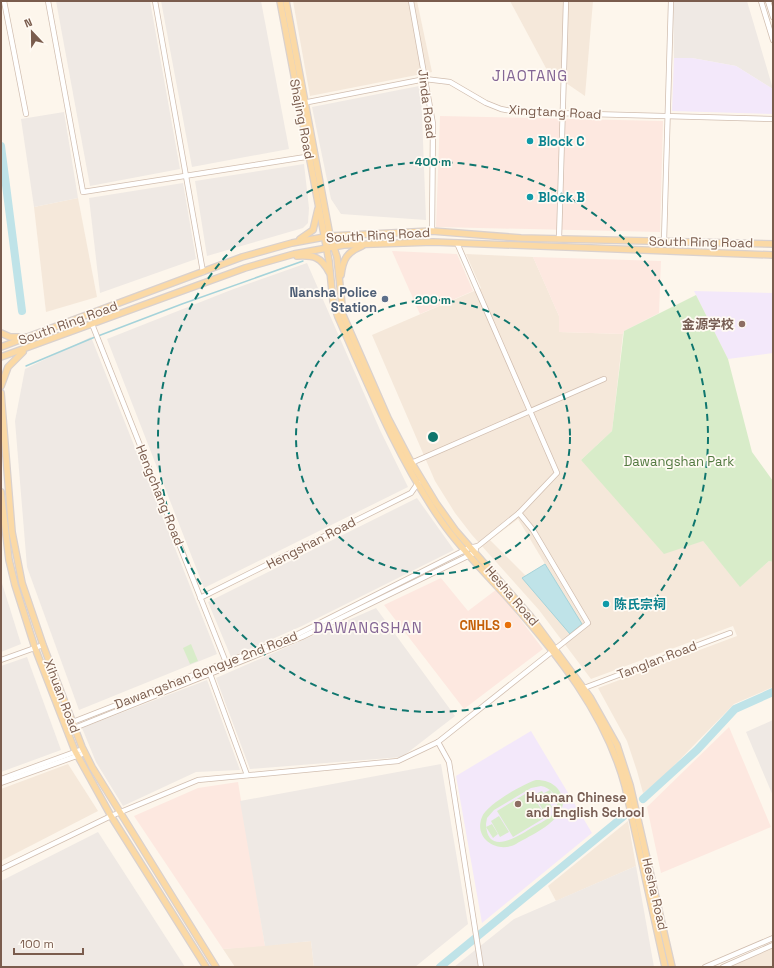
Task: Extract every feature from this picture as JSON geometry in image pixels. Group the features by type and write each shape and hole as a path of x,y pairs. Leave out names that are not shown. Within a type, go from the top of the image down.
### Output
{"main road":[{"name":"Shajing Road","path":"280,1 302,103 327,236"},
{"name":"Shajing Road","path":"286,1 302,103"},
{"name":"Shajing Road","path":"312,156 318,205 327,236"},
{"path":"292,243 306,236 313,230 318,205"},
{"name":"South Ring Road","path":"1,347 248,255 292,243 327,236 432,231 559,239 773,244"},
{"name":"Hesha Road","path":"327,236 337,257 343,315 418,483 442,522 554,651 584,688 611,734 627,774 672,967"},
{"name":"Hesha Road","path":"327,236 326,248 333,302 338,317 383,420 409,464 469,552"},
{"name":"South Ring Road","path":"1,357 246,268 279,258 333,247 367,244 433,242 773,255"},
{"path":"339,285 345,257 351,251 367,244"},
{"path":"279,258 313,256 321,260 330,273"},
{"path":"1,333 10,337 29,337"},
{"path":"1,386 6,370 12,362 32,346"},
{"name":"Xihuan Road","path":"1,393 12,532 22,583 43,646 84,751 119,813 216,967"},
{"name":"Xihuan Road","path":"1,492 9,560 22,608 77,754 111,816 206,967"},
{"name":"Hesha Road","path":"554,651 586,700 606,736 617,760 625,786 665,967"}],"street":[{"path":"4,1 26,114"},
{"path":"48,1 83,192 312,156"},
{"path":"155,1 203,272"},
{"name":"Jinda Road","path":"411,1 433,124 432,231"},
{"path":"559,239 566,1"},
{"path":"664,241 671,1"},
{"path":"761,1 773,40"},
{"path":"768,1 773,17"},
{"name":"Xingtang Road","path":"302,103 425,78 450,82 486,103 501,109 517,112 773,119"},
{"path":"457,243 557,473 519,513 469,552"},
{"name":"Hengchang Road","path":"92,324 227,665"},
{"path":"409,464 604,379"},
{"name":"Hengshan Road","path":"200,598 411,493 418,483"},
{"path":"1,869 111,816 198,780 398,761 438,742 588,623 533,530 519,513"},
{"name":"Dawangshan Gongye 2nd Road","path":"66,728 227,665 298,634 469,552"},
{"name":"Tanglan Road","path":"584,688 730,632"},
{"path":"1,660 43,646"},
{"path":"209,671 247,775"},
{"path":"438,742 449,762 481,967"},
{"path":"1,783 84,751"},
{"path":"1,779 77,754"},
{"path":"705,967 773,938"},
{"path":"723,967 773,945"}],"shaded area":[{"path":"56,1 150,1 180,169 90,186"},
{"path":"161,1 261,1 289,149 192,167"},
{"path":"293,1 417,1 432,72 310,96"},
{"path":"510,1 593,1 585,96 547,70"},
{"path":"673,1 747,1 773,89 736,66 692,58 674,58"},
{"path":"674,58 692,58 736,66 773,89 773,114 672,111"},
{"path":"419,86 421,88 426,220 341,214 331,199 312,107"},
{"path":"64,112 78,198 34,207 21,119"},
{"path":"440,116 663,121 660,232 436,227"},
{"path":"304,164 309,208 308,223 303,228 207,256 195,181"},
{"path":"183,183 196,259 100,293 89,198"},
{"path":"78,198 97,297 46,312 34,207"},
{"path":"392,251 457,254 473,291 420,314"},
{"path":"466,254 533,257 559,316 559,332 623,334 612,431 581,460 703,541 740,586 769,561 773,562 773,687 734,704 659,781 643,793 627,741 598,688 737,636 733,626 591,679 539,610 472,535 455,513 435,481 372,335 481,288","holes":["518,519 545,564 526,576 490,540"]},
{"path":"533,257 661,261 659,313 624,331 623,334 559,332 559,316"},
{"path":"307,263 380,430 408,487 204,588 107,339 231,290"},
{"name":"金源学校","path":"694,291 773,293 773,353 728,359"},
{"path":"91,337 217,654 79,710 27,567 15,421 25,369"},
{"path":"417,498 454,550 302,626 231,657 208,602"},
{"path":"441,578 468,611 497,589 543,649 464,709 384,605"},
{"path":"1,580 21,644 1,652"},
{"path":"376,608 455,716 402,757 250,769 216,678"},
{"path":"27,657 61,750 1,772 1,666"},
{"path":"207,680 240,770 196,772 123,806 96,762 82,728"},
{"path":"773,720 773,796 746,732"},
{"path":"729,727 771,827 661,873 647,807"},
{"name":"Huanan Chinese and English School","path":"531,731 592,833 482,923 456,776"},
{"path":"68,764 98,811 1,861 1,789"},
{"path":"441,764 468,924 415,967 314,967 311,941 265,946 240,801"},
{"path":"238,782 265,946 223,949 134,816 198,788"},
{"path":"628,821 636,866 556,901 548,886"},
{"path":"98,832 185,967 1,967 1,881"},
{"path":"636,866 654,967 454,967 514,919"},
{"path":"311,941 314,967 235,967 223,949"},
{"path":"773,945 773,967 723,967"}],"green space":[{"name":"Dawangshan Park","path":"696,295 728,359 752,452 773,481 773,562 769,561 740,587 703,541 664,554 581,460 612,431 624,331"},
{"path":"191,644 198,661 190,664 183,648"},
{"path":"536,780 545,781 551,783 558,789 563,798 562,807 558,815 542,829 516,844 509,847 495,846 484,838 481,832 480,825 482,817 485,812 497,801","holes":["541,786 545,787 555,796 557,800 554,813 544,821 512,839 498,842 492,840 488,834 486,824 487,818 494,810 531,788"]},
{"path":"550,790 556,800 551,803 544,793"},
{"path":"530,791 546,817 513,837 497,811"},
{"path":"542,791 552,807 544,812 534,795"},
{"path":"499,816 509,832 500,837 491,821"},
{"path":"492,824 498,834 493,838 486,827"}],"water":[{"path":"545,564 582,624 570,634 522,578"}],"waterway":[{"path":"1,146 22,311"},
{"path":"98,336 303,261"},
{"path":"26,366 95,337"},
{"path":"643,799 697,750 735,709 773,692"},
{"path":"440,967 624,816"}],"place":[{"name":"Block C","path":"530,141"},
{"name":"Block B","path":"530,197"},
{"name":"Nansha Police Station","path":"385,299"},
{"name":"金源学校","path":"742,324"},
{"name":"陈氏宗祠","path":"606,604"},
{"name":"CNHLS","path":"508,625"},
{"name":"Huanan Chinese and English School","path":"518,804"}],"district":[{"name":"JIAOTANG","path":"530,75"},
{"name":"DAWANGSHAN","path":"368,627"}]}
